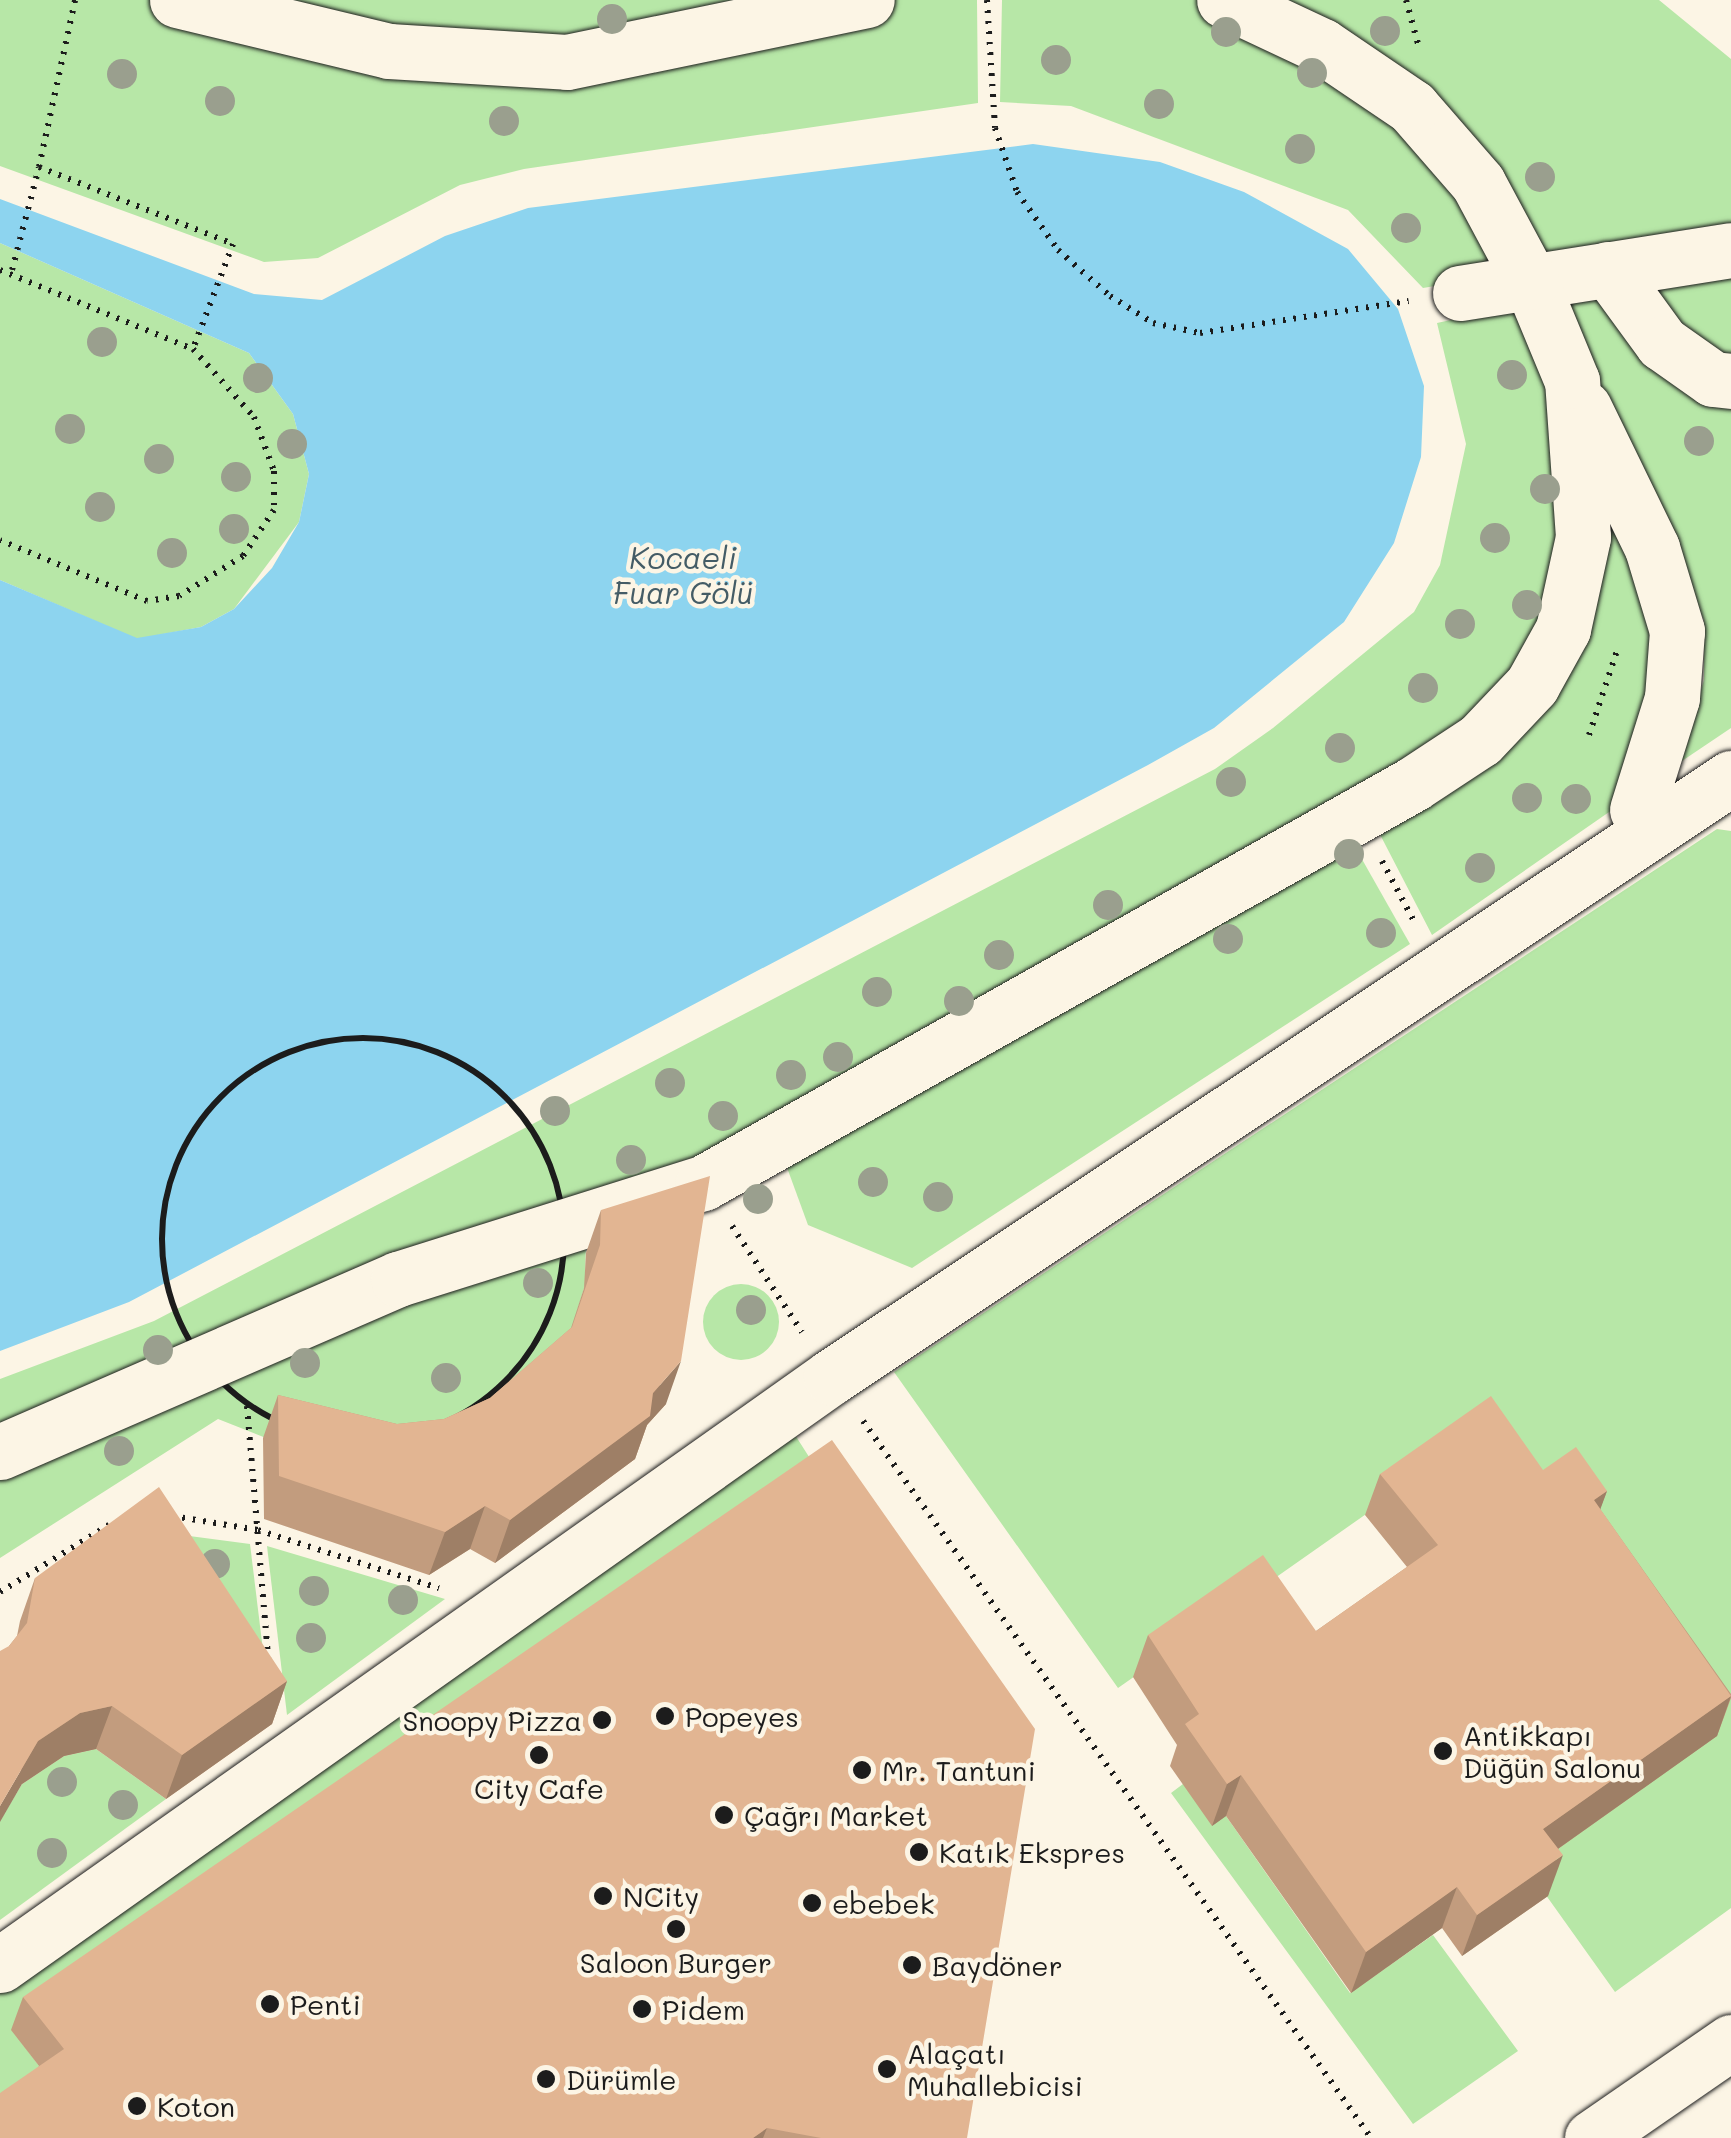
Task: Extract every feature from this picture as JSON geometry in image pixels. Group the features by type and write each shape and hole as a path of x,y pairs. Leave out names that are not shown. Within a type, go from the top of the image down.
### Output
{"street":[{"path":"177,0 389,51 550,62 649,50 867,0"},
{"path":"1224,0 1322,46"},
{"path":"1257,0 1412,107 1478,183 1531,282 1572,381 1652,548 1677,632 1672,698 1637,810"},
{"path":"1460,293 1731,250"},
{"path":"1608,269 1662,343 1713,380 1731,381"},
{"path":"0,1452 398,1279 703,1183 1358,816 1480,740 1550,654 1583,537 1572,381"},
{"path":"0,1965 831,1377 1731,778"},
{"path":"1592,2138 1731,2042"}],"path":[{"path":"12,270 75,0"},
{"path":"987,0 995,128 1017,192 1058,250 1154,324 1200,333 1460,293"},
{"path":"38,167 233,244 193,349"},
{"path":"0,270 12,270 193,349 254,417 274,472 274,510 243,556 179,596 147,600 0,540"},
{"path":"1588,735 1621,638"},
{"path":"1550,654 1672,698"},
{"path":"1358,816 1421,933"},
{"path":"380,1036 444,1052 491,1083 530,1126 564,1204 563,1228 563,1273 541,1337 499,1390 442,1426 376,1442 308,1435 247,1406 204,1364 176,1310 160,1234 172,1168 204,1111 254,1067 314,1042 380,1036"},
{"path":"703,1183 831,1377 1371,2138"},
{"path":"247,1406 270,1676"},
{"path":"151,1513 258,1530 446,1590"},
{"path":"0,1592 116,1520"}],"green space":[{"path":"0,0 977,0 978,103 524,169 460,185 318,258 264,262 0,166"},
{"path":"1002,0 1659,0 1731,59 1731,236 1423,288 1348,210 1071,106 1000,102"},
{"path":"0,243 249,353 293,414 309,474 299,522 234,609 201,627 137,639 0,580"},
{"path":"1731,264 1731,728 1679,763 1704,680 1704,620 1550,291"},
{"path":"1524,304 1550,364 1570,525 1546,624 1468,730 767,1133 0,1436 0,1379 154,1321 1215,769 1273,728 1414,612 1440,565 1466,444 1437,323"},
{"path":"1585,432 1666,630 1625,801 1432,935 1372,819 1548,686"},
{"path":"1342,824 1410,944 912,1268 808,1225 778,1143"},
{"path":"1717,829 1731,831 1731,1908 1615,1992 1528,1870 1476,1437 1118,1688 894,1372"},
{"path":"586,1237 585,1285 568,1341 475,1441 281,1444 218,1419 0,1558 0,1465 196,1380"},
{"path":"741,1284 768,1295 779,1322 768,1349 741,1360 714,1349 703,1322 714,1295"},
{"path":"788,1424 820,1474 12,2030 52,2083 0,2118 0,1981"},
{"path":"144,1530 250,1544 272,1724"},
{"path":"267,1546 445,1599 287,1715"},
{"path":"96,1749 166,1799 0,1920 0,1821 22,1784 64,1756"},
{"path":"1183,1784 1226,1816 1350,1993 1433,1935 1518,2051 1413,2124 1171,1793"}],"water":[{"name":"Kocaeli Fuar Gölü","path":"1033,144 1160,162 1244,192 1348,249 1398,309 1424,386 1421,457 1394,543 1344,622 1214,728 1148,765 129,1302 0,1351 0,580 137,638 201,627 234,609 272,568 299,522 309,474 293,414 249,353 0,243 0,199 254,294 322,300 445,236 528,208"}],"building":[{"path":"710,1176 681,1361 653,1393 650,1416 510,1520 485,1506 445,1532 279,1476 278,1395 397,1424 444,1419 490,1398 572,1327 600,1245 601,1210"},
{"name":"Antikkapı Düğün Salonu","path":"1491,1396 1543,1470 1576,1447 1607,1491 1594,1500 1731,1696 1543,1829 1563,1855 1477,1915 1457,1887 1366,1952 1241,1775 1227,1784 1185,1724 1199,1714 1148,1635 1263,1555 1316,1631 1438,1545 1380,1474"},
{"name":"NCity","path":"832,1440 1035,1729 967,2138 821,2138 767,2128 753,2138 0,2138 0,2093 64,2049 23,1997"},
{"path":"159,1487 287,1681 182,1755 112,1706 80,1713 38,1741 0,1806 0,1651 9,1646 27,1623 35,1578"}],"place":[{"name":"Popeyes","path":"665,1716"},
{"name":"Snoopy Pizza","path":"602,1720"},
{"name":"Antikkapı Düğün Salonu","path":"1443,1751"},
{"name":"City Cafe","path":"539,1755"},
{"name":"Mr. Tantuni","path":"862,1770"},
{"name":"Çağrı Market","path":"724,1815"},
{"name":"Katık Ekspres","path":"919,1852"},
{"name":"NCity","path":"603,1896"},
{"name":"ebebek","path":"812,1903"},
{"name":"Saloon Burger","path":"676,1929"},
{"name":"Baydöner","path":"912,1965"},
{"name":"Penti","path":"270,2004"},
{"name":"Pidem","path":"642,2009"},
{"name":"Alaçatı Muhallebicisi","path":"887,2069"},
{"name":"Dürümle","path":"546,2079"},
{"name":"Koton","path":"137,2106"}]}
